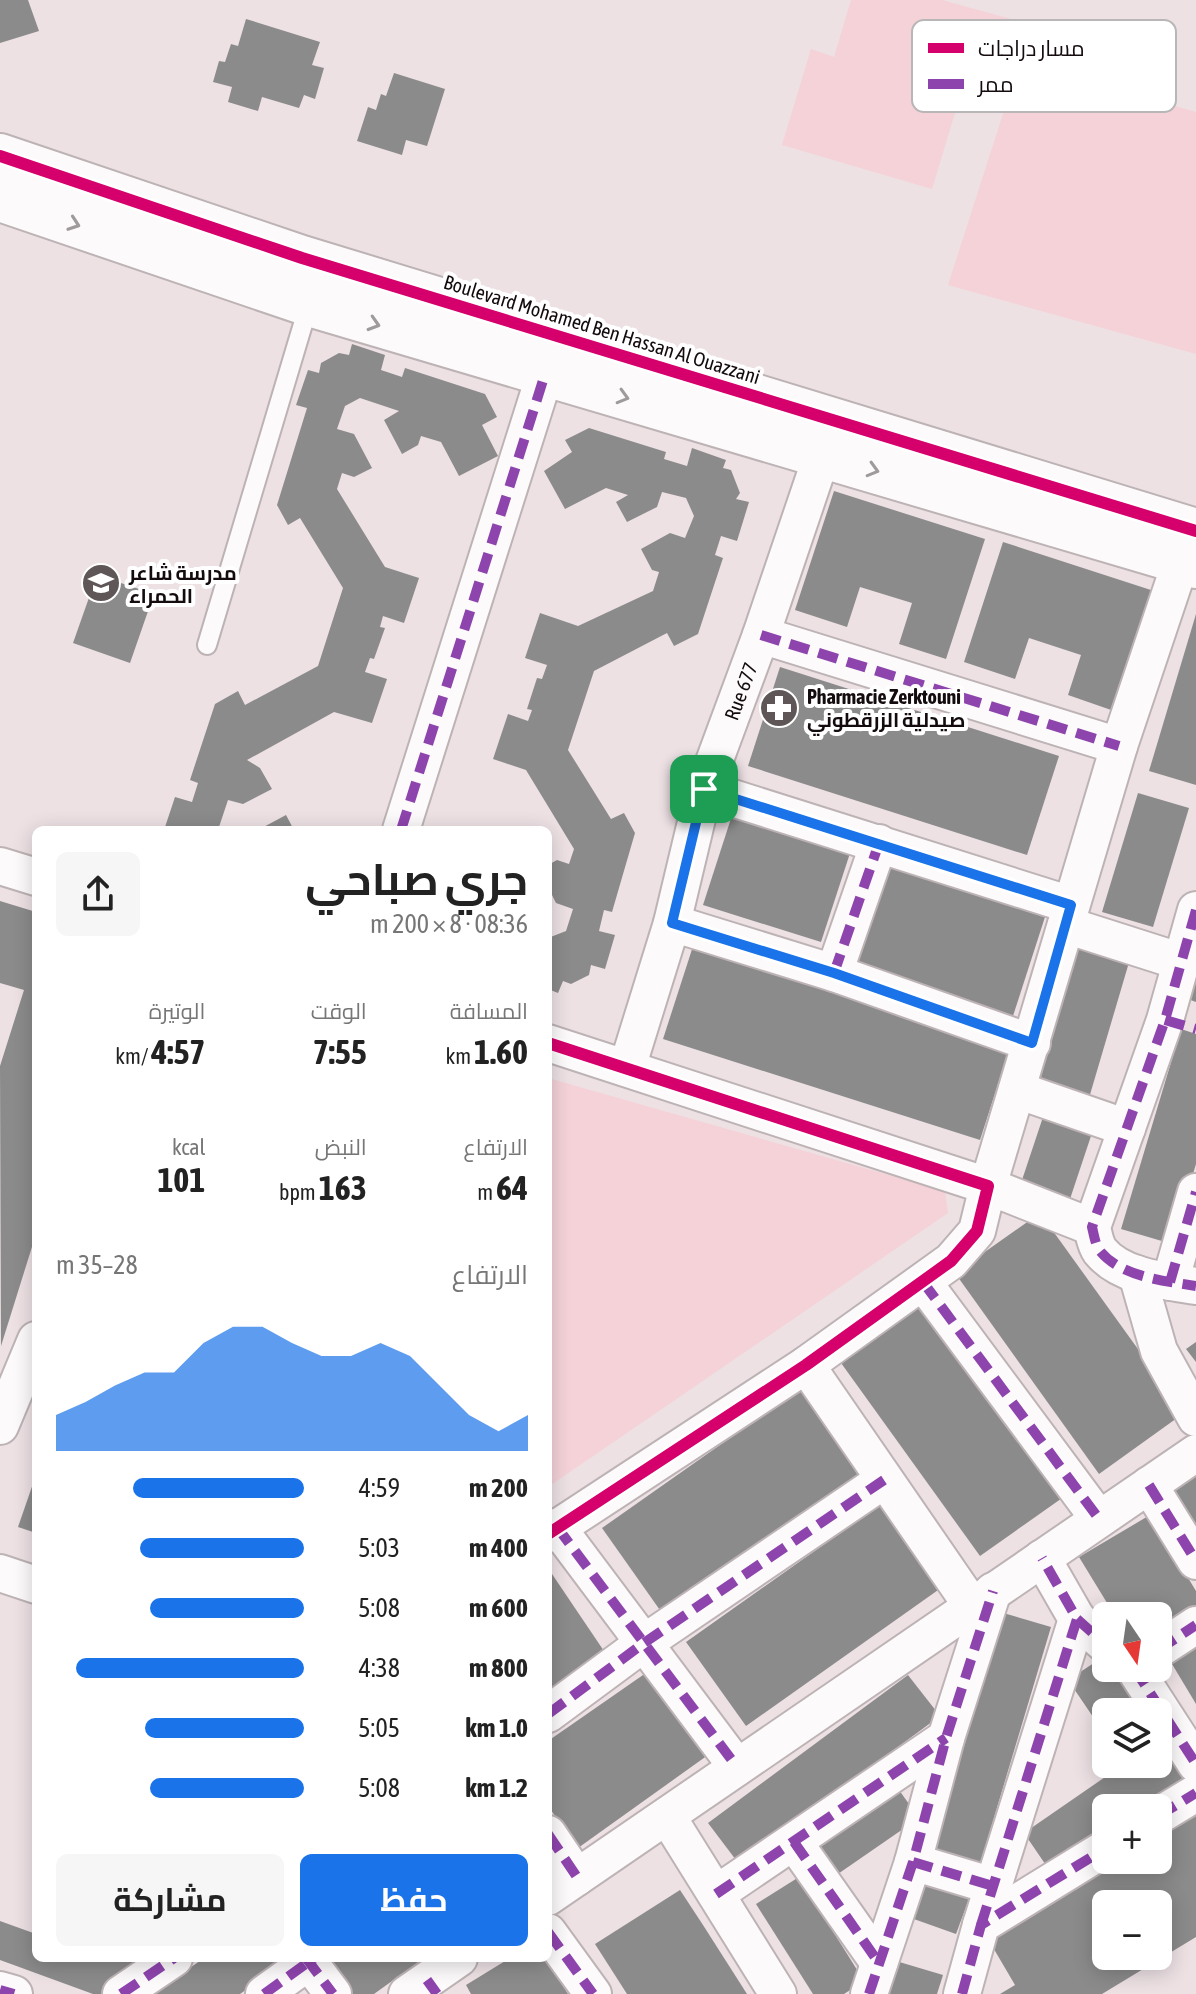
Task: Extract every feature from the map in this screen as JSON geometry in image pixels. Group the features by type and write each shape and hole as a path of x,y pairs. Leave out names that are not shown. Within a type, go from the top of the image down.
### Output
{"street":[{"name":"Boulevard Mohamed Ben Hassan Al Ouazzani","path":"0,156 1191,553"},
{"path":"0,199 309,304 822,455 1191,553 1119,746 977,1231 951,1261 806,1365 553,1530 644,1643 737,1767"},
{"path":"402,826 545,374"},
{"name":"Rue 677","path":"627,1068 672,923 704,789 761,635 822,455"},
{"path":"761,635 1119,746"},
{"path":"704,789 879,843 1182,962"},
{"path":"834,973 879,843"},
{"path":"0,866 32,876"},
{"path":"1168,1281 1112,1262 1099,1250 1092,1227 1127,1128 1181,1024 1182,962 1196,910"},
{"path":"672,923 834,973 1032,1043"},
{"path":"552,1044 988,1186 1092,1227"},
{"path":"1017,1090 1127,1128"},
{"path":"1196,1192 1168,1281 1159,1351 1196,1418"},
{"path":"923,1282 1099,1519"},
{"path":"0,1426 32,1350"},
{"path":"806,1365 884,1480 983,1599"},
{"path":"552,1849 562,1887 1196,1453"},
{"path":"552,1711 644,1643 884,1480"},
{"path":"1149,1485 1196,1561"},
{"path":"1042,1558 1077,1619 1092,1632"},
{"path":"0,1573 32,1584"},
{"path":"874,1979 913,1862 983,1599"},
{"path":"962,1994 1077,1619"},
{"path":"1172,1641 1196,1625"},
{"path":"1143,1682 1196,1764"},
{"path":"716,1894 946,1738"},
{"path":"1172,1808 1196,1793"},
{"path":"667,1816 778,1994"},
{"path":"794,1842 874,1979"},
{"path":"981,1925 1092,1857"},
{"path":"913,1862 993,1886"},
{"path":"552,1938 593,1994"},
{"path":"121,1994 168,1962"},
{"path":"264,1994 306,1962"},
{"path":"312,1962 333,1994"},
{"path":"424,1989 454,1962"},
{"path":"0,1990 14,1994"}],"lane":[{"path":"207,645 309,304"}],"shaded area":[{"path":"851,0 942,0 1011,19 912,20 912,112 955,112 932,189 782,145 811,49 834,57"},
{"path":"1176,106 1196,112 1196,354 948,285 1004,112 1176,112"},
{"path":"552,1079 945,1191 948,1213 552,1484"}],"building":[{"path":"0,0 28,0 39,31 0,43"},
{"path":"246,19 320,42 312,65 324,68 315,99 304,95 299,108 262,97 258,111 228,102 232,87 213,82 219,61 225,62 231,44 238,46"},
{"path":"394,73 445,89 427,146 406,140 402,155 357,141 368,107 376,110 381,94 386,96"},
{"path":"352,344 385,355 381,370 402,377 405,368 485,394 497,417 482,425 498,456 459,476 441,442 421,436 418,445 402,454 384,420 399,411 360,398 345,406 337,429 354,434 372,468 354,477 342,473 337,489 385,567 419,578 404,623 383,616 380,627 385,628 374,659 370,658 365,672 387,679 372,723 334,712 247,760 260,768 272,789 243,804 228,800 219,826 165,826 175,797 192,802 198,783 190,780 215,704 238,691 245,705 318,666 343,588 300,518 288,525 277,505 307,408 296,405 308,370 319,373 321,363 339,353 349,355"},
{"path":"589,428 666,452 664,459 687,466 692,448 726,460 723,468 731,470 740,493 736,499 749,502 737,541 721,536 715,555 723,558 698,634 674,646 667,633 594,671 568,750 611,819 624,813 635,833 612,912 604,910 599,931 615,935 605,969 591,965 589,975 571,984 563,981 558,993 552,991 552,936 566,931 573,909 556,903 552,895 552,863 557,860 569,864 574,849 526,770 493,759 508,714 528,721 532,710 527,709 537,678 542,679 547,665 525,658 540,613 578,626 653,591 659,572 652,570 641,549 670,533 685,538 694,516 686,498 662,492 657,507 627,522 616,502 628,495 606,488 565,509 544,471 572,452 565,440"},
{"path":"834,491 985,539 946,659 899,644 912,603 860,587 847,627 795,610"},
{"path":"1003,542 1154,591 1114,711 1068,695 1081,655 1029,638 1015,679 964,662"},
{"path":"97,575 154,594 130,663 73,643"},
{"path":"1196,614 1196,785 1149,771"},
{"path":"780,667 1059,756 1027,855 748,766"},
{"path":"1138,793 1189,808 1153,927 1102,912"},
{"path":"735,806 853,844 821,942 703,905"},
{"path":"286,815 292,826 265,826"},
{"path":"885,866 1045,917 1013,1016 853,965"},
{"path":"0,901 32,911 32,1247 1,1346 0,1066 24,990 0,983"},
{"path":"695,940 1012,1041 980,1140 663,1039"},
{"path":"1078,944 1130,959 1089,1098 1036,1083"},
{"path":"1196,967 1196,1002 1185,998"},
{"path":"1181,1029 1196,1034 1196,1164 1172,1244 1121,1229"},
{"path":"1045,1111 1094,1127 1068,1205 1019,1189"},
{"path":"1040,1213 1184,1413 1099,1474 955,1273"},
{"path":"921,1296 1065,1496 980,1556 836,1356"},
{"path":"1196,1342 1196,1362 1186,1349"},
{"path":"804,1386 865,1470 662,1613 602,1528"},
{"path":"1196,1470 1196,1533 1168,1487"},
{"path":"32,1487 32,1532 18,1527"},
{"path":"888,1499 948,1583 746,1726 686,1642"},
{"path":"1150,1515 1196,1591 1196,1611 1172,1626 1172,1602 1106,1602 1079,1557"},
{"path":"552,1574 608,1657 552,1694"},
{"path":"1000,1612 1051,1627 979,1868 928,1852"},
{"path":"1196,1643 1196,1704 1172,1664 1172,1657"},
{"path":"1092,1664 1092,1682 1121,1682 1131,1698 1092,1698 1092,1715 1068,1680"},
{"path":"656,1666 715,1750 578,1848 552,1812 552,1738"},
{"path":"908,1675 940,1716 739,1864 708,1823"},
{"path":"1172,1759 1190,1786 1172,1798 1172,1794 1092,1794 1092,1851 1054,1877 1024,1833 1104,1778 1172,1778"},
{"path":"894,1783 919,1818 835,1876 811,1841"},
{"path":"1196,1813 1196,1937 1172,1952 1172,1890 1092,1890 1092,1970 1142,1970 1102,1994 1000,1994 1015,1985 988,1939 1096,1874 1172,1874 1172,1828"},
{"path":"799,1877 864,1981 844,1994 813,1994 756,1904"},
{"path":"924,1883 969,1899 956,1934 911,1918"},
{"path":"680,1890 747,1994 627,1994 595,1944"},
{"path":"0,1921 32,1933 32,1962 148,1962 105,1994 93,1994 0,1960"},
{"path":"896,1961 943,1975 937,1994 886,1994"},
{"path":"198,1962 285,1962 240,1994 153,1994"},
{"path":"331,1962 418,1962 374,1994 343,1994 324,1967"},
{"path":"503,1962 548,1962 568,1994 471,1994 466,1985"}],"marked path":[{"path":"402,826 545,374"},
{"path":"761,635 1119,746"},
{"path":"704,789 1071,905"},
{"path":"834,973 879,843"},
{"path":"1196,910 1165,1020 1092,1227 1100,1251 1120,1267 1144,1276 1196,1286"},
{"path":"672,923 834,973 1032,1043"},
{"path":"1165,1020 1196,1029"},
{"path":"1170,1282 1196,1192"},
{"path":"923,1282 1099,1519"},
{"path":"552,1711 644,1643 884,1480"},
{"path":"1149,1485 1196,1561"},
{"path":"557,1527 737,1767"},
{"path":"981,1925 1077,1619 1042,1558"},
{"path":"869,1994 913,1862 946,1738 993,1591"},
{"path":"1077,1619 1092,1632"},
{"path":"1172,1641 1196,1625"},
{"path":"1143,1682 1196,1764"},
{"path":"716,1894 946,1738"},
{"path":"1172,1808 1196,1793"},
{"path":"552,1840 577,1877"},
{"path":"794,1842 879,1963"},
{"path":"962,1994 981,1925 1092,1857"},
{"path":"913,1862 993,1886"},
{"path":"552,1938 593,1994"},
{"path":"121,1994 168,1962"},
{"path":"264,1994 308,1962"},
{"path":"309,1962 333,1994"},
{"path":"427,1980 437,1994"},
{"path":"0,1990 14,1994"}],"cycle path":[{"path":"0,156 302,258 1196,531"},
{"path":"552,1044 988,1186 977,1231 951,1261 806,1365 552,1531"}],"place":[{"name":"مدرسة شاعر الحمراء","path":"101,583"},
{"name":"Pharmacie Zerktouni صيدلية الزرقطوني","path":"779,708"}],"route":[{"path":"704,789 1071,905 1032,1043 834,973 672,923 704,789"}]}
